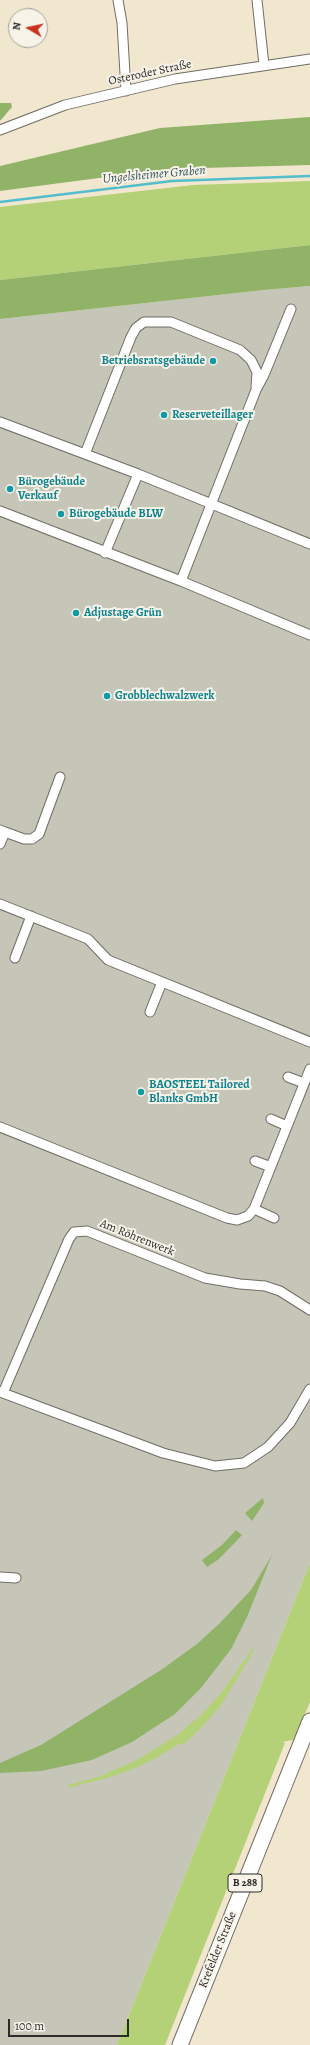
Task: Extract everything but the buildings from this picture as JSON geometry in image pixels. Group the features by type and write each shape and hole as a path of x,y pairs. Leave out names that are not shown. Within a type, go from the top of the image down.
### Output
{"main road":[{"name":"Krefelder Straße","path":"180,2045 310,1721"},
{"name":"Krefelder Straße","path":"189,2045 310,1744"}],"street":[{"path":"118,0 122,23 126,91"},
{"path":"257,0 264,65"},
{"name":"Osteroder Straße","path":"0,130 65,106 176,79 310,59"},
{"path":"181,581 256,390 264,376 291,309"},
{"path":"86,454 131,337 136,328 144,322 171,322 240,350 251,360 257,372 256,390"},
{"path":"0,422 138,474 310,544"},
{"path":"105,553 138,474"},
{"path":"0,512 181,581 310,635"},
{"path":"0,844 2,831 24,839 32,839 39,834 60,777"},
{"path":"0,904 88,940 108,960 310,1042"},
{"path":"15,958 30,916"},
{"path":"150,1012 162,982"},
{"path":"0,1127 227,1218 237,1220 248,1216 254,1209 310,1069"},
{"path":"288,1077 304,1083"},
{"path":"271,1119 287,1126"},
{"path":"255,1161 271,1167"},
{"path":"254,1209 274,1218"},
{"name":"Am Röhrenwerk","path":"310,1310 280,1292 265,1286 234,1284 205,1278 87,1231 74,1232 69,1239 2,1392 163,1453 215,1466 244,1463 268,1447 290,1423 310,1389"},
{"path":"0,1577 16,1578"}],"shaded area":[{"path":"310,286 310,1563 117,2045 0,2045 0,319"}],"green space":[{"path":"0,103 11,103 12,107 0,121"},
{"path":"310,117 310,165 167,169 0,191 0,166 160,128"},
{"path":"310,181 310,245 0,280 0,207 193,185"},
{"path":"310,245 310,286 0,319 0,280"},
{"path":"263,1498 264,1503 252,1521 245,1513"},
{"path":"236,1530 242,1535 219,1559 207,1567 202,1560 222,1545"},
{"path":"272,1555 247,1617 231,1649 201,1688 175,1714 132,1742 92,1760 41,1771 0,1773 0,1763 41,1745 161,1670 197,1644 220,1623 251,1590"},
{"path":"310,1563 310,1702 293,1740 282,1742 285,1743 165,2045 117,2045"},
{"path":"253,1648 254,1649 246,1664 221,1705 202,1727 184,1744 179,1744 154,1759 133,1769 107,1778 68,1788 68,1785 98,1777 135,1761 176,1736 201,1715 222,1692"}],"waterway":[{"name":"Ungelsheimer Graben","path":"0,202 172,181 310,176"}],"place":[{"name":"Betriebsratsgebäude","path":"213,361"},
{"name":"Reserveteillager","path":"164,415"},
{"name":"Bürogebäude Verkauf","path":"10,489"},
{"name":"Bürogebäude BLW","path":"61,514"},
{"name":"Adjustage Grün","path":"76,613"},
{"name":"Grobblechwalzwerk","path":"107,696"},
{"name":"BAOSTEEL Tailored Blanks GmbH","path":"141,1092"}]}
